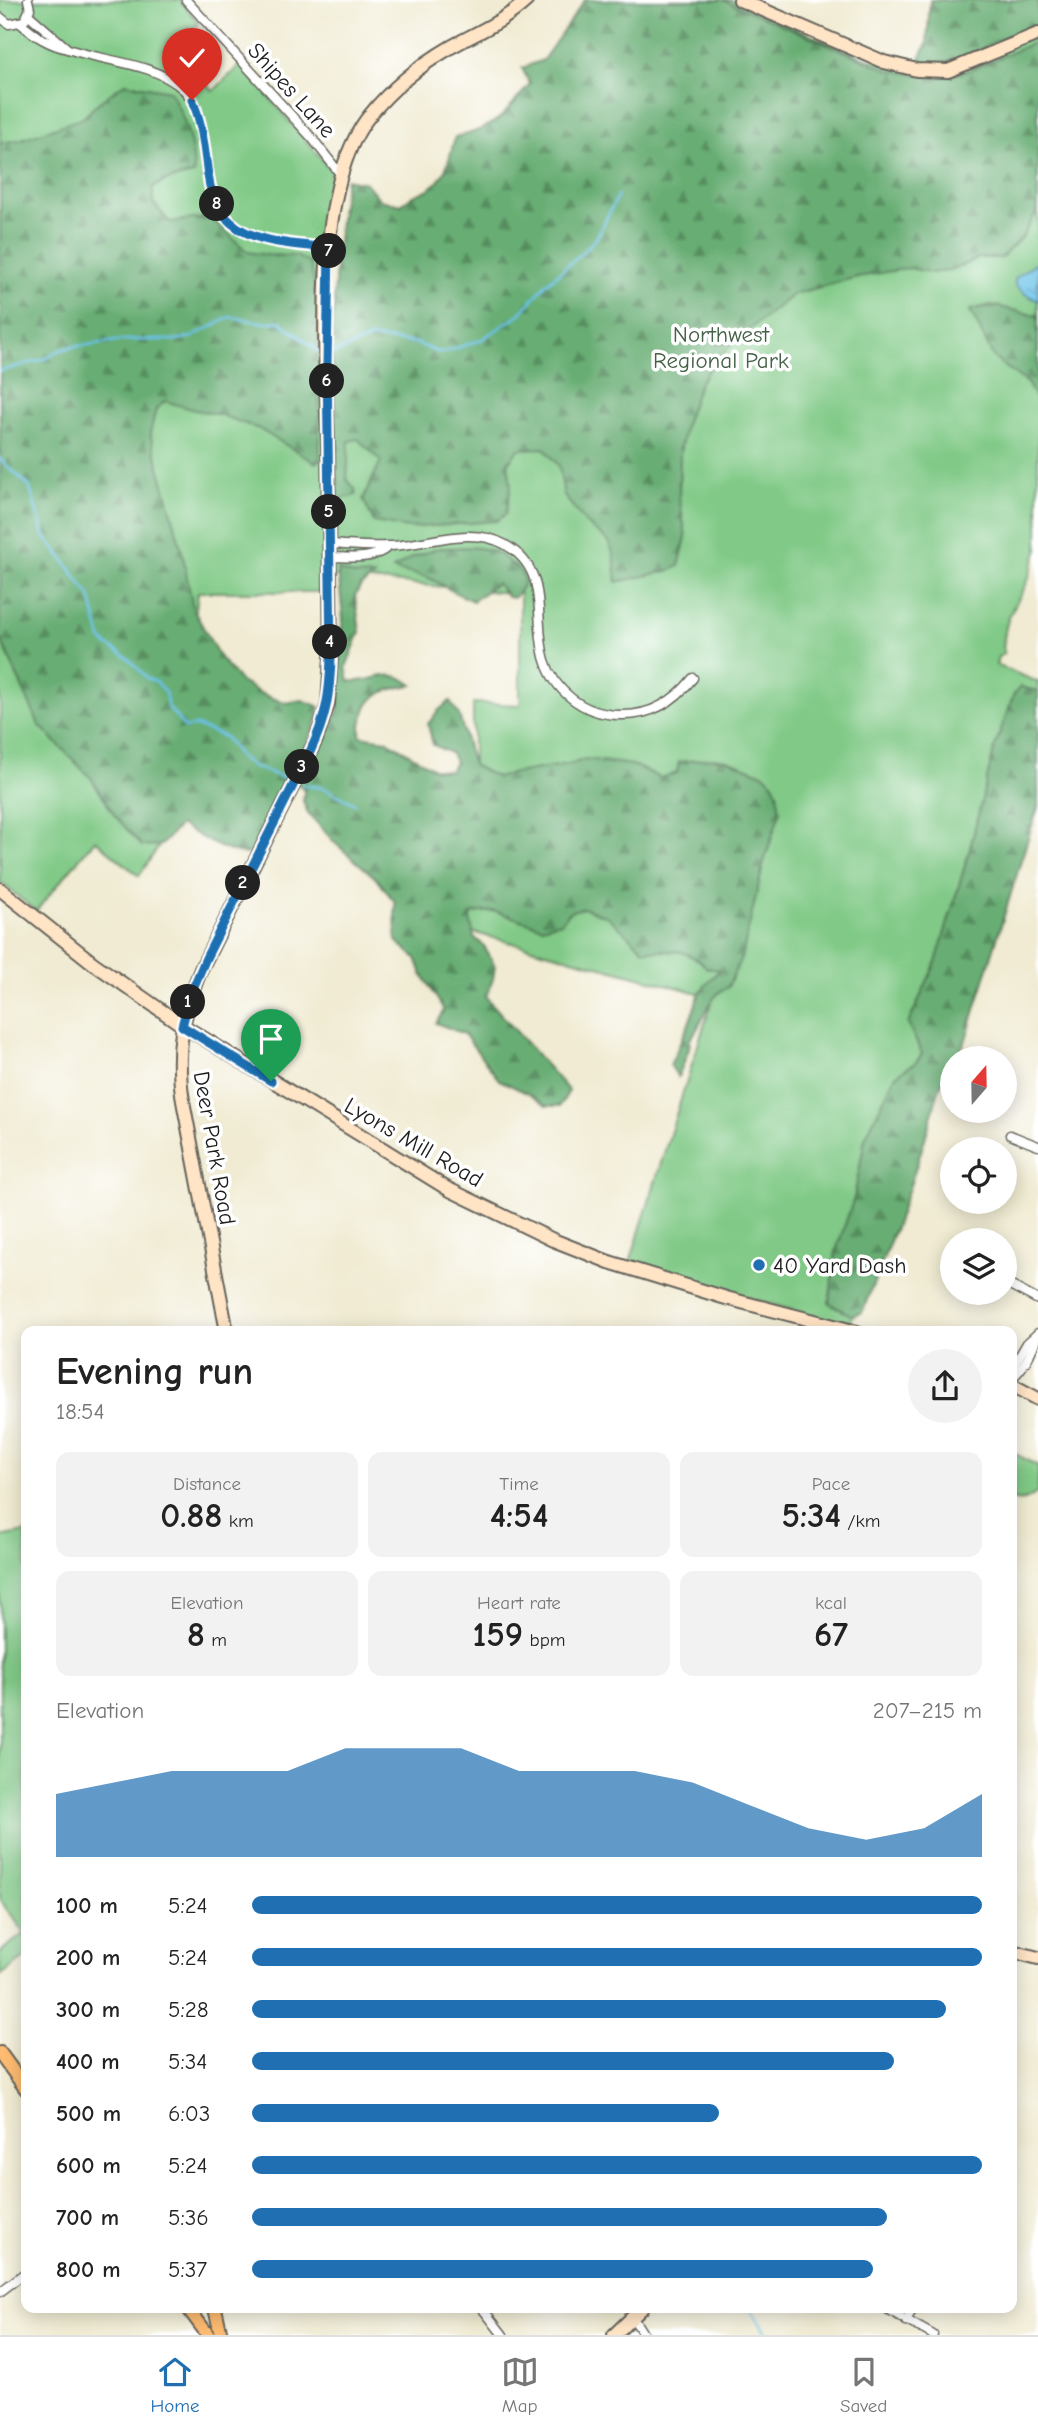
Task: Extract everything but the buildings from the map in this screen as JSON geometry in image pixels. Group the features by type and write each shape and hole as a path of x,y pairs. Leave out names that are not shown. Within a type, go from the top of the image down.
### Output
{"main road":[{"path":"0,2053 21,2082"},
{"path":"192,2313 208,2335"},
{"path":"216,2313 221,2335"}],"street":[{"path":"28,0 29,15 68,49"},
{"name":"Shipes Lane","path":"186,0 312,138 341,175"},
{"name":"Deer Park Road","path":"226,1326 181,1089 178,1051 191,993 206,958 323,722 328,704 327,342 329,248 334,202 341,175 360,129 391,93 442,52 502,20 526,0"},
{"path":"740,0 884,62 917,70 948,71 1038,34"},
{"path":"0,16 9,24 20,23 29,15"},
{"path":"20,23 42,39 68,49 162,74 184,91 198,113 213,196 222,213 236,228 264,240 329,248"},
{"path":"329,551 388,547 458,537 478,537 495,541 511,549 524,561 537,585 540,645 548,671 565,693 577,702 595,711 624,715 652,711 676,697 693,678"},
{"path":"329,551 369,557 388,547"},
{"name":"Lyons Mill Road","path":"0,889 93,963 182,1026 429,1178 553,1240 608,1262 835,1326"},
{"path":"1010,1135 1038,1146"},
{"path":"1017,1289 1038,1300"},
{"path":"1017,1360 1027,1343 1038,1334"},
{"path":"1017,1374 1034,1347 1038,1334"},
{"path":"1017,1388 1038,1399"},
{"path":"1017,1952 1038,1958"},
{"path":"0,2291 21,2276"},
{"path":"486,2313 503,2335"},
{"path":"614,2335 637,2313"},
{"path":"893,2313 933,2335"},
{"path":"905,2321 910,2313"},
{"path":"632,2318 644,2335"}],"green space":[{"name":"Northwest Regional Park","path":"0,0 180,0 199,23 175,48 213,91 241,64 331,170 332,180 324,206 318,267 318,299 323,327 355,283 604,0 731,0 863,57 925,75 940,0 1038,0 1038,549 1028,581 1008,621 1003,654 998,657 996,665 1038,682 1038,808 951,1046 940,1046 940,1076 849,1325 630,1262 713,997 405,914 298,783 308,763 473,778 473,703 520,705 520,594 326,576 326,592 198,592 171,828 139,876 95,840 36,911 0,882"},
{"path":"585,0 723,0 889,70 937,78 965,72 1038,41 1038,210 1022,237 1001,258 979,258 954,269 933,273 910,268 857,277 794,294 736,340 700,382 685,425 680,454 679,497 686,537 679,566 617,582 614,556 609,542 586,523 564,496 559,466 544,448 519,449 508,463 511,487 506,514 496,521 408,528 374,522 363,499 381,461 358,439 349,441 347,480 355,489 356,495 334,501 334,299 346,179 366,183 380,200 401,205 432,187 443,175 455,137 490,125 514,104 530,84 522,68 543,60"},
{"path":"930,0 1038,0 1038,26 1007,36 961,59 916,66 927,44"},
{"path":"125,83 170,91 188,131 194,174 168,180 153,187 153,203 170,222 209,217 248,252 296,256 310,263 317,295 320,460 316,463 259,429 218,414 165,401 156,409 150,433 182,551 193,609 220,658 241,682 264,695 286,703 302,700 320,707 305,749 250,854 222,848 180,825 161,845 142,846 115,816 91,778 39,725 0,637 0,143 19,140 83,118"},
{"path":"991,305 1038,316 1038,402 1027,383 994,358 970,310"},
{"path":"473,547 493,551 521,573 523,585 513,598 508,597 497,583 473,601 426,577 393,569 411,558 438,548"},
{"path":"338,570 354,575 374,576 360,587 355,596 360,632 346,667 349,681 389,675 413,685 381,693 374,698 364,712 360,736 386,740 434,769 450,771 455,762 451,753 433,745 428,724 450,701 459,715 473,765 498,778 585,759 633,765 661,778 677,773 679,762 713,758 727,760 764,774 773,783 780,812 764,862 742,956 728,987 710,1003 690,1039 678,1077 670,1065 700,992 719,970 707,968 699,960 682,952 644,950 608,917 584,908 571,911 561,922 542,927 494,911 473,913 470,919 474,937 484,946 495,966 486,997 569,1091 560,1106 546,1106 527,1093 499,1080 464,1034 436,1023 444,1010 422,974 416,958 396,941 395,902 378,880 335,843 308,813 303,801 305,782 314,759 338,712 339,644 343,619"},
{"path":"1020,687 1038,691 1038,806 965,1042 963,1046 940,1046 940,1087 922,1149 904,1204 862,1312 852,1316 829,1303 836,1251 854,1198 865,1138 894,1078 916,1062 922,1054 908,1024 936,962 969,852 995,746 1014,694"},
{"path":"1017,1455 1038,1466 1038,1492 1023,1500 1017,1500"},
{"path":"21,1533 21,1928 0,1900 0,1537"},
{"path":"21,1936 21,1961 0,1976 0,1952"}],"water":[{"path":"1038,261 1038,301 1015,285 1015,278"}],"waterway":[{"path":"332,354 372,338 416,343 437,352 445,352 481,340 520,314 547,283 580,255 597,237 618,195"},
{"path":"0,371 45,359 60,350 72,347 124,340 175,340 192,337 230,317 266,323 279,321 320,352"},
{"path":"0,459 29,486 45,538 90,596 101,639 128,658 148,679 156,682 165,692 168,707 185,728 197,726 225,737 240,757 252,766 284,778"},
{"path":"302,785 324,788 355,804"},
{"path":"753,2313 770,2335"}],"place":[{"name":"40 Yard Dash","path":"759,1265"}],"route":[{"path":"192,100 202,129 210,187 217,205 228,220 245,233 264,240 329,248 327,342 331,657 328,704 310,752 206,958 191,993 182,1026 271,1081"}]}
